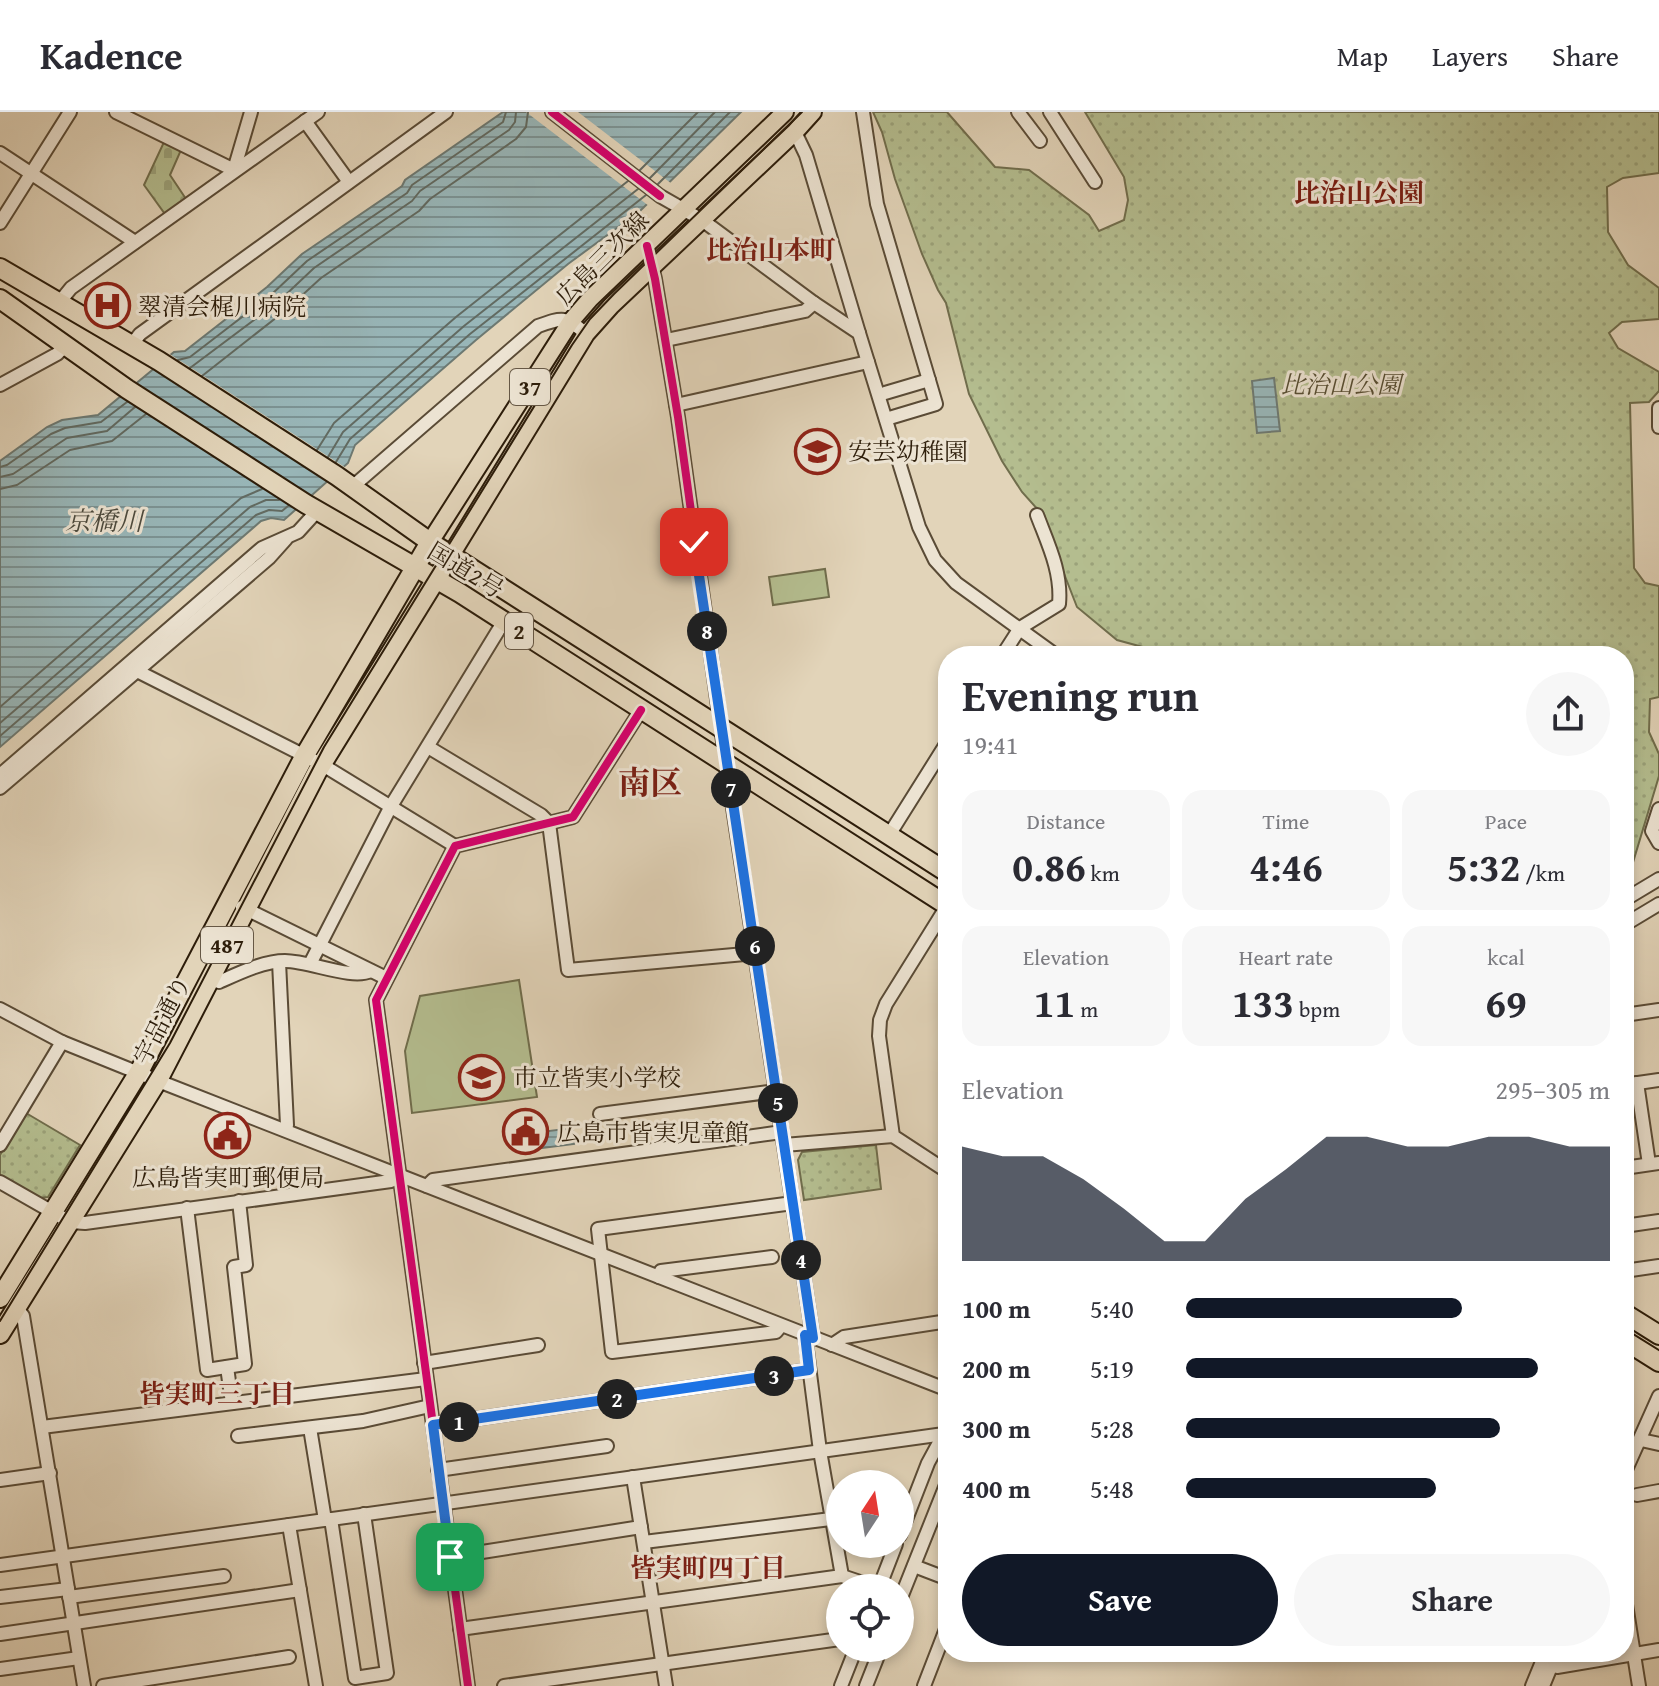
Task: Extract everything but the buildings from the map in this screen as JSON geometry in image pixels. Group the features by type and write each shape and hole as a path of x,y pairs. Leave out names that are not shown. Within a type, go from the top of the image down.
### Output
{"highway":[{"name":"国道2号","path":"0,268 159,361 430,542 938,867"},
{"name":"国道2号","path":"0,299 127,389 312,507 504,621 938,900"},
{"name":"宇品通り","path":"0,1334 8,1302 52,1213 238,904 430,542"},
{"name":"宇品通り","path":"313,760 451,555"},
{"name":"宇品通り","path":"8,1302 70,1222 158,1080 210,978 238,904"},
{"path":"1634,1319 1659,1335"},
{"path":"1634,1346 1659,1362"}],"main road":[{"name":"広島三次線","path":"430,542 571,321 590,299 785,112"},
{"name":"広島三次線","path":"451,555 586,334 611,306 653,269 813,112"}],"street":[{"path":"0,223 70,112"},
{"path":"116,112 234,170"},
{"path":"234,170 251,112"},
{"path":"58,304 71,288 318,112"},
{"path":"132,344 140,334 446,112"},
{"path":"552,112 660,196 702,220 859,333"},
{"path":"863,112 877,204 936,404 886,419"},
{"path":"1018,112 1040,141"},
{"path":"1050,112 1095,182"},
{"path":"305,121 349,182"},
{"path":"795,132 806,155 919,527 935,560 956,583 1044,646"},
{"path":"0,153 135,242"},
{"path":"647,246 676,405 793,1203 809,1336 809,1370 826,1476"},
{"path":"666,340 805,311 814,303"},
{"path":"344,482 538,326 560,318 571,321 586,334"},
{"path":"0,385 57,354 66,345"},
{"path":"676,405 868,362"},
{"path":"885,393 929,380"},
{"path":"1659,408 1659,427"},
{"path":"0,775 262,548 298,532 312,507"},
{"path":"1008,646 1020,628 1059,604 1061,587 1057,568 1037,515"},
{"path":"0,788 269,558 289,536"},
{"path":"310,964 391,806 504,621"},
{"path":"137,671 313,760 455,846 573,817 641,710"},
{"path":"428,747 541,815 549,823 568,970 756,953"},
{"path":"889,835 938,757"},
{"path":"1659,809 1652,831 1659,843"},
{"path":"455,846 376,1000 468,1686"},
{"path":"1634,894 1659,879"},
{"path":"238,904 386,978"},
{"path":"1634,919 1659,904"},
{"path":"893,1136 879,1036 880,1020 886,1004 938,920"},
{"path":"210,978 219,982 279,962 310,964 362,975 371,971"},
{"path":"279,962 285,1130"},
{"path":"0,1009 62,1042 938,1386"},
{"path":"1634,1014 1659,1010"},
{"path":"0,1145 62,1042"},
{"path":"1634,1083 1659,1080"},
{"path":"600,1114 776,1091"},
{"path":"1634,1097 1654,1164 1634,1167"},
{"path":"427,1186 433,1180 783,1139 893,1136 938,1165"},
{"path":"0,1182 70,1222 85,1223 391,1181 399,1176"},
{"path":"187,1208 207,1370 245,1364 234,1267 246,1265 239,1201"},
{"path":"781,1326 776,1332 612,1352 598,1229 793,1203"},
{"path":"1634,1225 1659,1221"},
{"path":"659,1277 661,1271 772,1257"},
{"path":"1634,1270 1659,1266"},
{"path":"8,1302 23,1316 84,1686"},
{"path":"832,1345 844,1337 938,1323"},
{"path":"424,1363 538,1345"},
{"path":"227,1367 232,1403"},
{"path":"433,1425 809,1370"},
{"path":"42,1427 426,1379"},
{"path":"1634,1454 1659,1396"},
{"path":"238,1436 363,1421 430,1406"},
{"path":"310,1428 355,1678 387,1673 364,1514"},
{"path":"0,1565 442,1505 938,1431"},
{"path":"1641,1440 1659,1444"},
{"path":"914,1491 938,1445"},
{"path":"438,1470 607,1446"},
{"path":"0,1480 50,1473"},
{"path":"633,1477 666,1686"},
{"path":"1637,1495 1659,1491"},
{"path":"911,1574 938,1505"},
{"path":"644,1542 826,1519"},
{"path":"289,1525 316,1686"},
{"path":"450,1557 641,1527"},
{"path":"914,1566 938,1575"},
{"path":"0,1597 224,1576"},
{"path":"460,1629 826,1578"},
{"path":"0,1634 300,1590"},
{"path":"504,1686 826,1641"},
{"path":"924,1686 938,1650"},
{"path":"1639,1686 1634,1654 1659,1650"},
{"path":"103,1686 289,1657"},
{"path":"0,1669 79,1658"},
{"path":"841,1686 850,1662"},
{"path":"866,1686 875,1662"},
{"path":"1532,1686 1542,1662"},
{"path":"1543,1686 1552,1662"},
{"path":"1554,1662 1557,1667 1587,1662"}],"green space":[{"name":"比治山公園","path":"873,112 947,112 995,167 1029,170 1089,215 1099,231 1124,220 1128,200 1124,177 1085,112 1659,112 1659,173 1623,178 1607,187 1608,232 1628,265 1659,288 1659,319 1622,322 1609,333 1618,348 1659,372 1659,391 1649,402 1630,403 1634,568 1645,583 1659,586 1659,697 1650,699 1649,732 1659,754 1659,776 1634,859 1634,646 1139,646 1117,640 1077,607 1040,512 1022,492 1002,461 969,394 946,303 922,254"},
{"path":"164,142 181,150 170,175 186,199 165,214 144,185"},
{"path":"825,569 829,597 773,605 769,577"},
{"path":"519,980 537,1097 412,1113 405,1051 420,996"},
{"path":"26,1113 80,1145 48,1197 39,1198 0,1176 0,1155"},
{"path":"876,1145 881,1189 804,1200 798,1160 802,1152"}],"water":[{"name":"京橋川","path":"503,112 741,112 640,211 568,264 355,445 348,463 284,520 271,518 261,521 0,747 0,461 47,427 62,420 98,415 174,352 185,351 267,287 302,254"},
{"path":"1274,378 1280,431 1257,433 1252,381"},
{"path":"572,1128 574,1144 535,1149 533,1133"}],"pier":[{"path":"526,112 578,112 672,184 649,206"},
{"path":"168,353 346,468 329,483 152,367"}],"tram line":[{"path":"0,1321 170,1043 324,747 572,345 590,319 614,294 802,112"}],"cycle path":[{"path":"552,112 660,196"},
{"path":"647,246 678,417 721,728 813,1338"},
{"path":"468,1686 376,1000 455,846 573,817 641,710"}],"place":[{"name":"翠清会梶川病院","path":"107,306"},
{"name":"安芸幼稚園","path":"817,451"},
{"name":"市立皆実小学校","path":"482,1077"},
{"name":"広島市皆実児童館","path":"526,1132"},
{"name":"広島皆実町郵便局","path":"228,1135"}],"district":[{"name":"比治山公園","path":"1359,192"},
{"name":"比治山本町","path":"771,249"},
{"name":"南区","path":"650,782"},
{"name":"皆実町三丁目","path":"217,1393"},
{"name":"皆実町四丁目","path":"708,1567"}],"route":[{"path":"450,1557 433,1425 809,1370 805,1335 813,1338 694,542"}]}
